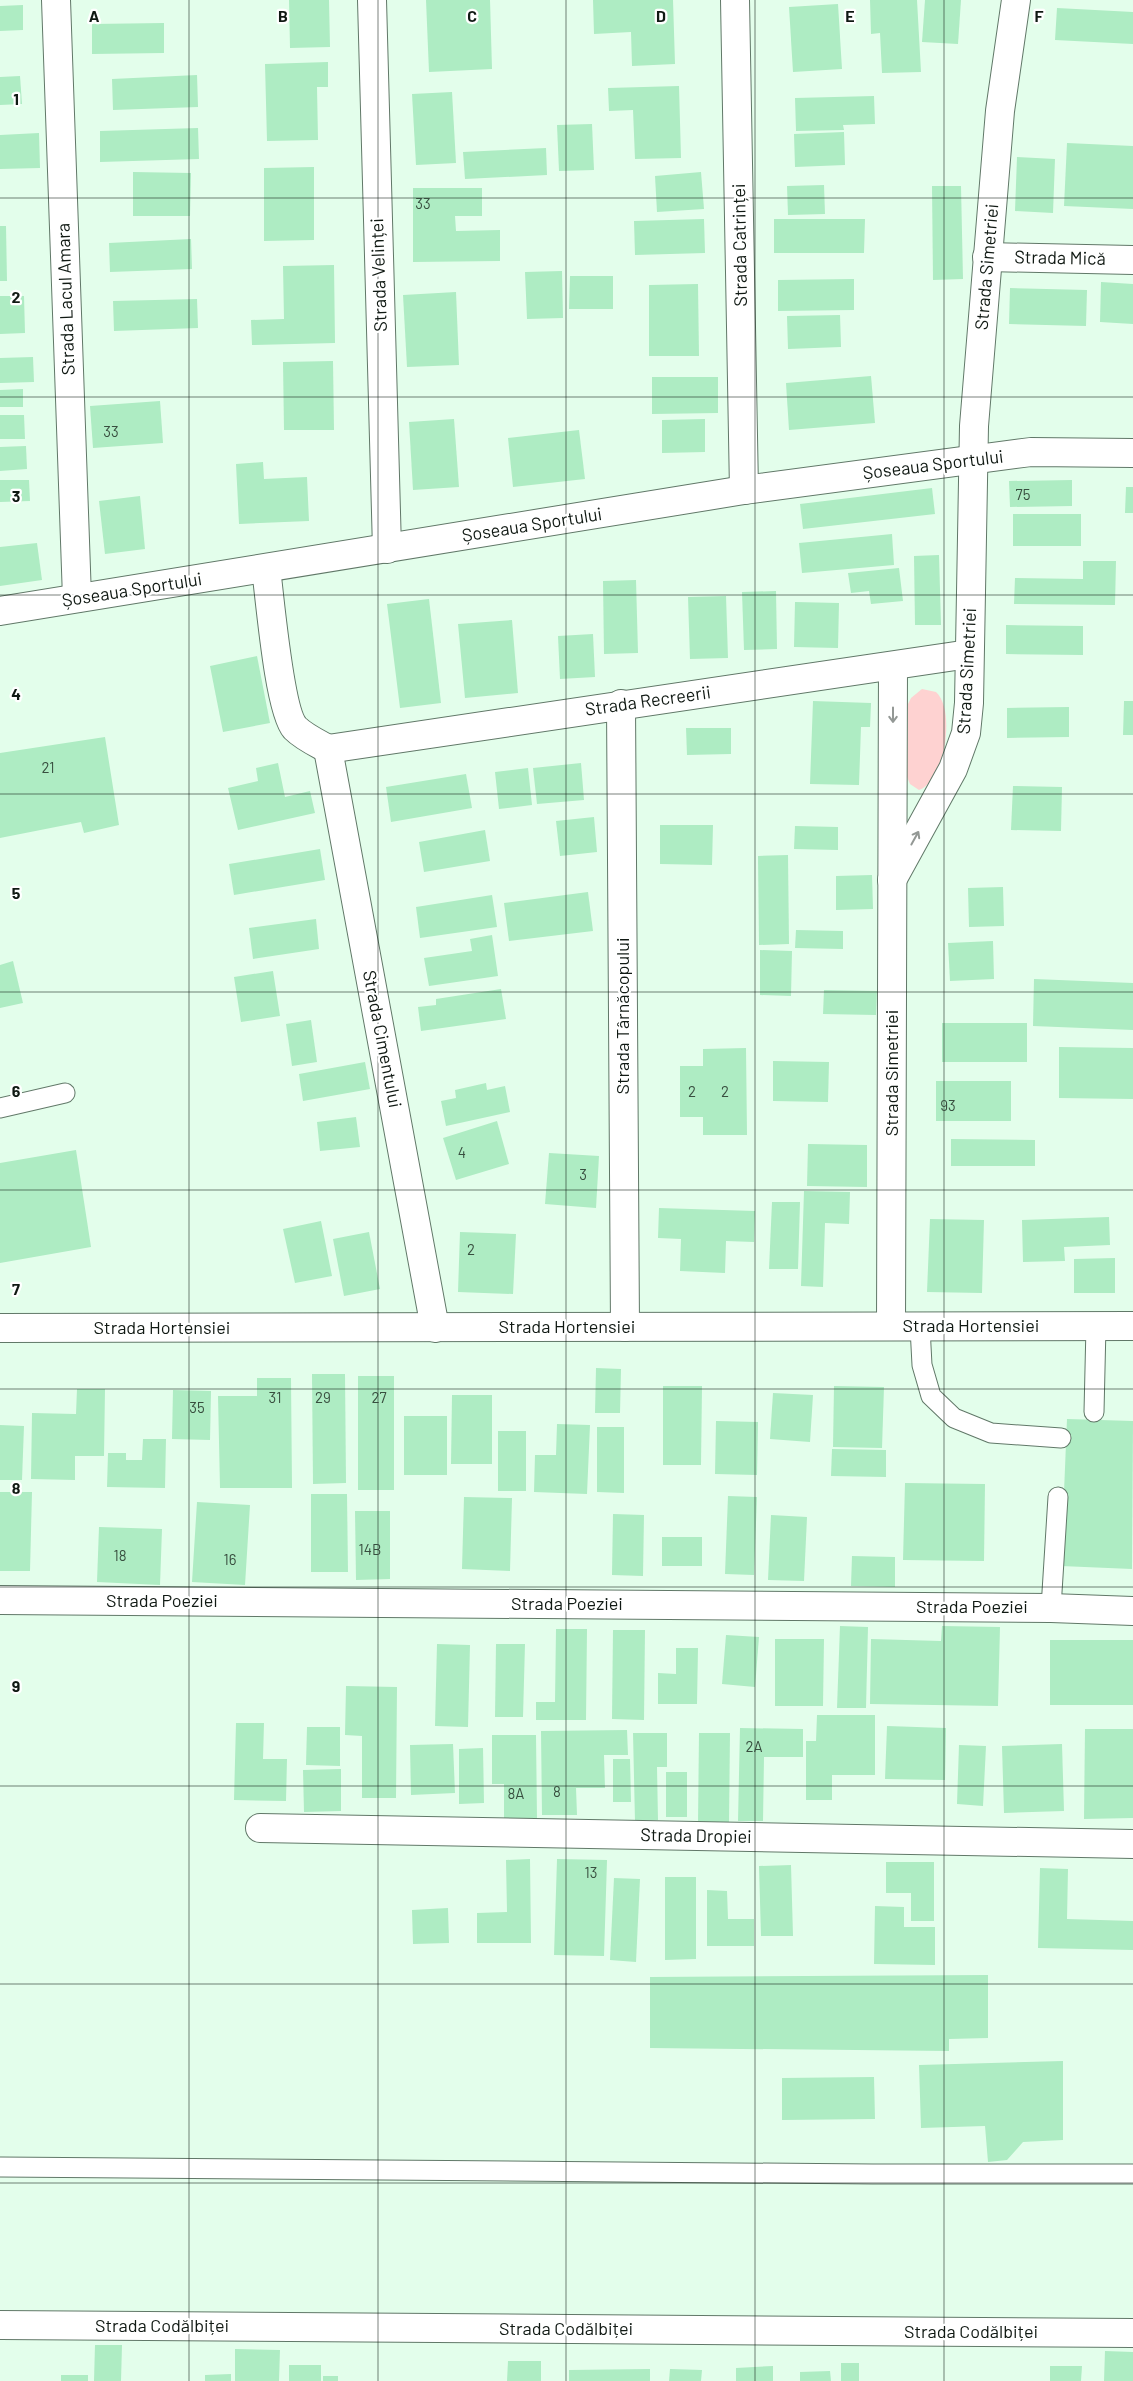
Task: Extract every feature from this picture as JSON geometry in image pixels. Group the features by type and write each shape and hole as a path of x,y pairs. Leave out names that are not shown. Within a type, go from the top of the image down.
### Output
{"street":[{"name":"Strada Lacul Amara","path":"56,0 77,598"},
{"name":"Strada Velinței","path":"372,0 387,550"},
{"name":"Strada Catrinței","path":"735,0 744,490"},
{"name":"Strada Simetriei","path":"892,1326 892,880 953,769 966,732 970,654 973,460 987,257 1000,111 1016,0"},
{"name":"Strada Mică","path":"987,257 1133,260"},
{"name":"Șoseaua Sportului","path":"1066,451 1133,433"},
{"name":"Șoseaua Sportului","path":"0,611 387,550 744,490 1031,452 1133,453"},
{"path":"266,569 282,689 289,715 294,727 328,749"},
{"name":"Strada Recreerii","path":"328,749 621,704 970,654"},
{"path":"892,880 893,666"},
{"name":"Strada Târnăcopului","path":"621,704 625,1327"},
{"name":"Strada Cimentului","path":"328,749 435,1328"},
{"name":"Strada Hortensiei","path":"0,1328 1133,1326"},
{"name":"Strada Poeziei","path":"0,1600 1051,1608 1133,1611"},
{"name":"Strada Dropiei","path":"260,1828 1133,1844"},
{"name":"Strada Codălbiței","path":"0,2325 1133,2333"}],"lane":[{"path":"0,1108 65,1093"},
{"path":"1094,1412 1096,1326"},
{"path":"920,1327 922,1365 931,1396 954,1418 991,1433 1061,1438"},
{"path":"1051,1608 1058,1497"},
{"path":"0,2167 873,2174 1133,2174"}],"shaded area":[{"path":"922,689 936,692 942,701 946,729 941,760 928,784 919,790 910,784 907,777 908,704 911,698"}],"building":[{"path":"289,0 329,0 330,47 290,48"},
{"path":"426,0 490,0 492,69 429,72"},
{"path":"593,0 673,0 675,64 632,66 631,32 594,34"},
{"path":"870,0 917,0 921,72 882,73 880,33 871,34"},
{"path":"925,0 961,0 958,44 922,42"},
{"path":"838,4 842,69 793,72 789,7"},
{"path":"23,5 23,30 0,31 0,6"},
{"path":"1057,8 1133,12 1133,44 1055,40"},
{"path":"164,23 164,53 92,54 92,24"},
{"path":"328,62 328,87 317,87 318,140 267,141 265,64"},
{"path":"197,75 198,107 113,110 112,79"},
{"path":"20,76 22,104 0,105 0,77"},
{"path":"679,86 681,158 635,159 633,110 609,111 608,88"},
{"path":"452,92 456,163 416,165 412,94"},
{"path":"874,96 875,124 843,125 844,130 796,131 795,98"},
{"path":"592,124 594,170 559,171 557,125"},
{"path":"198,128 199,159 100,162 100,131"},
{"path":"844,132 845,165 795,167 794,134"},
{"path":"39,133 40,168 0,169 0,135"},
{"path":"1067,143 1133,146 1133,209 1064,206"},
{"path":"546,148 547,175 465,179 463,152"},
{"path":"1017,157 1055,159 1053,213 1015,211"},
{"path":"314,167 314,240 264,241 264,168"},
{"path":"133,172 191,173 190,216 133,216"},
{"path":"701,172 704,209 657,212 655,176"},
{"path":"824,185 825,214 788,215 787,186"},
{"path":"932,186 961,186 963,279 933,280"},
{"path":"413,188 482,188 482,216 455,216 456,231 500,230 500,261 413,262"},
{"path":"704,219 705,253 635,255 634,221"},
{"path":"774,219 865,219 864,253 774,253"},
{"path":"0,226 6,226 7,281 0,281"},
{"path":"191,239 192,269 110,272 109,243"},
{"path":"334,265 335,343 252,345 251,320 284,319 283,266"},
{"path":"562,271 563,318 527,319 525,272"},
{"path":"570,276 613,276 613,309 569,309"},
{"path":"854,279 854,310 778,311 778,280"},
{"path":"1101,282 1133,284 1133,324 1100,322"},
{"path":"698,284 699,356 649,356 649,285"},
{"path":"1010,288 1087,290 1086,326 1009,324"},
{"path":"456,292 459,365 407,367 403,295"},
{"path":"0,296 24,296 25,333 0,334"},
{"path":"197,299 198,328 114,331 113,301"},
{"path":"840,315 841,347 788,349 787,316"},
{"path":"33,357 34,382 0,383 0,358"},
{"path":"333,361 334,430 284,430 283,362"},
{"path":"871,376 875,423 789,430 786,383"},
{"path":"652,377 718,377 718,413 652,414"},
{"path":"23,389 23,407 0,407 0,390"},
{"path":"160,401 163,443 93,448 90,406"},
{"path":"0,415 24,415 25,439 0,439"},
{"path":"454,419 459,487 413,490 409,422"},
{"path":"705,419 705,452 662,453 662,420"},
{"path":"579,430 585,479 513,487 508,438"},
{"path":"26,446 27,469 0,471 0,447"},
{"path":"263,462 264,479 307,477 309,521 239,524 236,464"},
{"path":"0,480 29,480 30,501 0,502"},
{"path":"1072,480 1072,506 1010,507 1009,481"},
{"path":"1126,487 1133,487 1133,513 1125,513"},
{"path":"932,488 935,514 803,529 800,504"},
{"path":"140,496 145,549 105,554 99,501"},
{"path":"1013,514 1081,514 1081,546 1013,546"},
{"path":"892,534 894,565 802,573 799,543"},
{"path":"37,543 42,580 0,586 0,547"},
{"path":"939,555 941,625 915,625 914,556"},
{"path":"1083,561 1116,561 1115,605 1014,604 1015,578 1083,579"},
{"path":"899,568 903,601 871,604 869,591 851,593 848,573"},
{"path":"636,580 638,653 604,654 603,581"},
{"path":"776,591 777,649 744,650 742,592"},
{"path":"726,596 728,658 690,659 688,597"},
{"path":"429,599 441,703 400,708 387,604"},
{"path":"795,602 839,603 838,648 794,647"},
{"path":"512,620 518,693 465,698 458,624"},
{"path":"1006,625 1083,626 1083,655 1006,654"},
{"path":"593,634 595,677 560,679 558,636"},
{"path":"257,656 270,723 223,732 210,666"},
{"path":"813,701 871,703 870,727 861,727 859,785 810,784"},
{"path":"1124,701 1133,701 1133,735 1123,735"},
{"path":"1069,707 1069,737 1007,738 1007,708"},
{"path":"686,728 731,728 731,754 687,755"},
{"path":"105,737 119,825 84,833 81,822 0,838 0,753"},
{"path":"278,763 285,797 310,791 315,813 238,830 228,788 258,781 256,768"},
{"path":"581,763 584,800 537,804 533,768"},
{"path":"528,768 532,805 499,809 495,772"},
{"path":"466,774 472,808 391,822 386,787"},
{"path":"1013,786 1062,787 1061,831 1011,830"},
{"path":"594,817 597,852 560,856 556,821"},
{"path":"660,825 713,825 712,865 660,864"},
{"path":"795,826 838,827 838,850 794,849"},
{"path":"485,830 490,861 424,872 419,842"},
{"path":"320,849 325,880 234,895 229,864"},
{"path":"788,855 789,944 759,945 758,856"},
{"path":"872,875 873,909 836,910 836,876"},
{"path":"1003,887 1004,926 969,927 968,888"},
{"path":"588,892 593,931 509,941 504,903"},
{"path":"492,895 497,927 420,938 416,907"},
{"path":"316,919 319,949 253,959 249,928"},
{"path":"796,930 843,931 843,949 795,948"},
{"path":"492,935 498,976 429,986 424,958 472,951 470,939"},
{"path":"993,941 994,979 950,981 948,943"},
{"path":"760,950 792,951 791,996 760,995"},
{"path":"13,961 23,1003 0,1008 0,965"},
{"path":"273,971 280,1016 241,1022 234,977"},
{"path":"1034,979 1133,983 1133,1030 1033,1026"},
{"path":"501,989 506,1019 421,1031 418,1007 436,1005 436,999"},
{"path":"824,990 877,991 876,1015 823,1014"},
{"path":"311,1020 317,1062 292,1066 286,1024"},
{"path":"942,1023 1027,1023 1027,1062 942,1062"},
{"path":"1059,1047 1133,1048 1133,1099 1059,1098"},
{"path":"746,1048 747,1135 703,1135 703,1117 680,1117 680,1066 703,1066 703,1049"},
{"path":"773,1061 829,1062 828,1102 773,1101"},
{"path":"365,1062 370,1089 303,1101 299,1074"},
{"path":"936,1081 1011,1081 1011,1121 936,1121"},
{"path":"486,1083 487,1090 505,1086 510,1112 446,1126 441,1101 456,1098 455,1090"},
{"path":"356,1117 360,1147 320,1151 317,1122"},
{"path":"497,1121 509,1164 456,1180 443,1138"},
{"path":"951,1139 1035,1140 1035,1166 951,1166"},
{"path":"808,1144 867,1145 867,1187 807,1186"},
{"path":"76,1150 91,1247 0,1263 0,1163"},
{"path":"549,1153 599,1156 596,1208 545,1204"},
{"path":"804,1191 850,1192 849,1224 825,1223 823,1287 801,1286"},
{"path":"772,1202 800,1202 798,1269 769,1269"},
{"path":"659,1208 755,1211 754,1242 726,1241 725,1273 680,1271 681,1239 658,1238"},
{"path":"1109,1217 1110,1245 1064,1247 1065,1261 1023,1262 1022,1220"},
{"path":"930,1219 984,1220 982,1293 927,1292"},
{"path":"321,1221 332,1276 295,1283 283,1229"},
{"path":"369,1232 380,1289 344,1296 333,1239"},
{"path":"460,1232 516,1234 513,1294 458,1292"},
{"path":"1115,1258 1115,1293 1074,1293 1074,1259"},
{"path":"596,1368 621,1369 620,1413 595,1413"},
{"path":"312,1374 345,1374 346,1483 313,1484"},
{"path":"358,1376 394,1376 394,1490 358,1490"},
{"path":"257,1378 291,1378 292,1488 220,1488 218,1396 257,1396"},
{"path":"663,1386 702,1386 701,1465 663,1465"},
{"path":"834,1386 884,1387 882,1448 833,1447"},
{"path":"77,1389 105,1389 104,1456 75,1456 75,1480 31,1479 32,1413 76,1414"},
{"path":"173,1390 211,1391 210,1440 172,1439"},
{"path":"773,1393 813,1395 810,1442 770,1439"},
{"path":"452,1395 492,1395 492,1464 451,1464"},
{"path":"404,1416 447,1416 447,1475 404,1475"},
{"path":"1067,1419 1133,1421 1132,1569 1061,1566"},
{"path":"716,1421 758,1422 757,1475 715,1474"},
{"path":"557,1424 590,1425 587,1494 534,1492 535,1455 556,1455"},
{"path":"0,1425 24,1426 22,1480 0,1480"},
{"path":"597,1427 624,1427 624,1493 597,1492"},
{"path":"498,1431 526,1431 526,1491 498,1491"},
{"path":"143,1439 166,1439 165,1488 107,1487 108,1453 126,1453 126,1460 142,1460"},
{"path":"832,1449 886,1450 886,1477 831,1476"},
{"path":"905,1483 985,1484 984,1561 903,1560"},
{"path":"0,1492 32,1492 30,1571 0,1571"},
{"path":"311,1494 347,1494 348,1572 311,1572"},
{"path":"728,1496 757,1497 754,1575 725,1574"},
{"path":"464,1497 512,1498 510,1571 462,1569"},
{"path":"197,1502 250,1505 245,1585 192,1582"},
{"path":"355,1511 390,1511 390,1579 356,1580"},
{"path":"613,1514 644,1515 643,1576 612,1575"},
{"path":"771,1515 807,1517 804,1581 768,1580"},
{"path":"99,1527 162,1529 160,1585 97,1582"},
{"path":"662,1537 702,1537 702,1566 662,1566"},
{"path":"852,1556 895,1557 895,1587 851,1586"},
{"path":"840,1626 868,1627 866,1708 837,1708"},
{"path":"942,1626 1000,1627 998,1706 870,1704 871,1639 941,1641"},
{"path":"556,1629 587,1629 586,1720 536,1720 536,1702 555,1702"},
{"path":"613,1630 645,1630 644,1720 612,1719"},
{"path":"726,1635 759,1637 755,1687 722,1684"},
{"path":"775,1639 824,1639 823,1706 775,1706"},
{"path":"1050,1640 1133,1640 1133,1705 1050,1705"},
{"path":"437,1644 470,1645 468,1727 435,1726"},
{"path":"496,1644 525,1644 523,1717 495,1717"},
{"path":"676,1648 698,1648 697,1704 658,1704 658,1673 676,1674"},
{"path":"346,1686 397,1687 396,1798 362,1798 362,1736 345,1735"},
{"path":"817,1715 875,1715 875,1775 832,1775 832,1800 806,1800 806,1741 816,1741"},
{"path":"236,1723 264,1723 263,1759 287,1759 286,1801 234,1800"},
{"path":"887,1726 946,1728 945,1780 885,1779"},
{"path":"307,1727 340,1727 340,1766 306,1765"},
{"path":"740,1728 803,1729 803,1757 764,1757 763,1821 738,1821"},
{"path":"1085,1729 1133,1729 1133,1818 1084,1819"},
{"path":"627,1730 628,1755 604,1755 605,1788 576,1788 577,1815 542,1815 541,1731"},
{"path":"633,1733 667,1733 667,1767 657,1767 658,1820 635,1821"},
{"path":"699,1733 730,1733 729,1823 698,1823"},
{"path":"492,1735 536,1735 537,1819 504,1819 504,1784 492,1784"},
{"path":"453,1744 455,1793 411,1795 410,1745"},
{"path":"1062,1744 1064,1811 1004,1813 1002,1746"},
{"path":"959,1745 986,1746 983,1806 957,1804"},
{"path":"483,1748 484,1803 459,1804 459,1749"},
{"path":"613,1759 630,1759 631,1802 613,1802"},
{"path":"341,1769 341,1811 304,1812 303,1770"},
{"path":"666,1772 687,1772 687,1817 666,1817"},
{"path":"530,1859 531,1943 477,1943 477,1913 507,1912 506,1860"},
{"path":"557,1859 607,1860 604,1956 554,1955"},
{"path":"886,1862 934,1862 934,1921 911,1921 911,1893 886,1893"},
{"path":"791,1865 793,1936 761,1936 759,1866"},
{"path":"1040,1868 1068,1869 1067,1919 1133,1921 1133,1950 1038,1948"},
{"path":"665,1877 696,1877 696,1959 665,1960"},
{"path":"614,1878 640,1879 636,1962 610,1960"},
{"path":"707,1890 727,1891 728,1919 754,1919 754,1946 707,1946"},
{"path":"875,1906 904,1907 904,1927 935,1927 935,1965 874,1964"},
{"path":"448,1908 449,1943 413,1944 412,1910"},
{"path":"988,1975 988,2038 949,2039 949,2051 650,2048 650,1977"},
{"path":"1063,2061 1063,2140 1023,2142 1007,2160 988,2162 985,2126 921,2128 919,2065"},
{"path":"874,2077 875,2119 782,2120 782,2078"},
{"path":"95,2345 122,2345 121,2381 94,2381"},
{"path":"235,2349 280,2350 279,2381 235,2381"},
{"path":"1105,2351 1133,2352 1133,2381 1104,2381"},
{"path":"508,2361 541,2361 541,2381 507,2381"},
{"path":"841,2363 859,2363 859,2381 841,2381"},
{"path":"289,2365 321,2365 321,2381 289,2381"},
{"path":"773,2366 773,2381 736,2381 736,2368"},
{"path":"1050,2366 1082,2366 1081,2381 1050,2381"},
{"path":"650,2369 650,2381 569,2381 569,2370"},
{"path":"670,2369 702,2370 701,2381 669,2381"},
{"path":"830,2371 831,2381 800,2381 800,2372"},
{"path":"231,2374 231,2381 205,2381 205,2375"},
{"path":"61,2375 88,2375 88,2381 61,2381"},
{"path":"323,2376 338,2376 338,2381 323,2381"}]}
